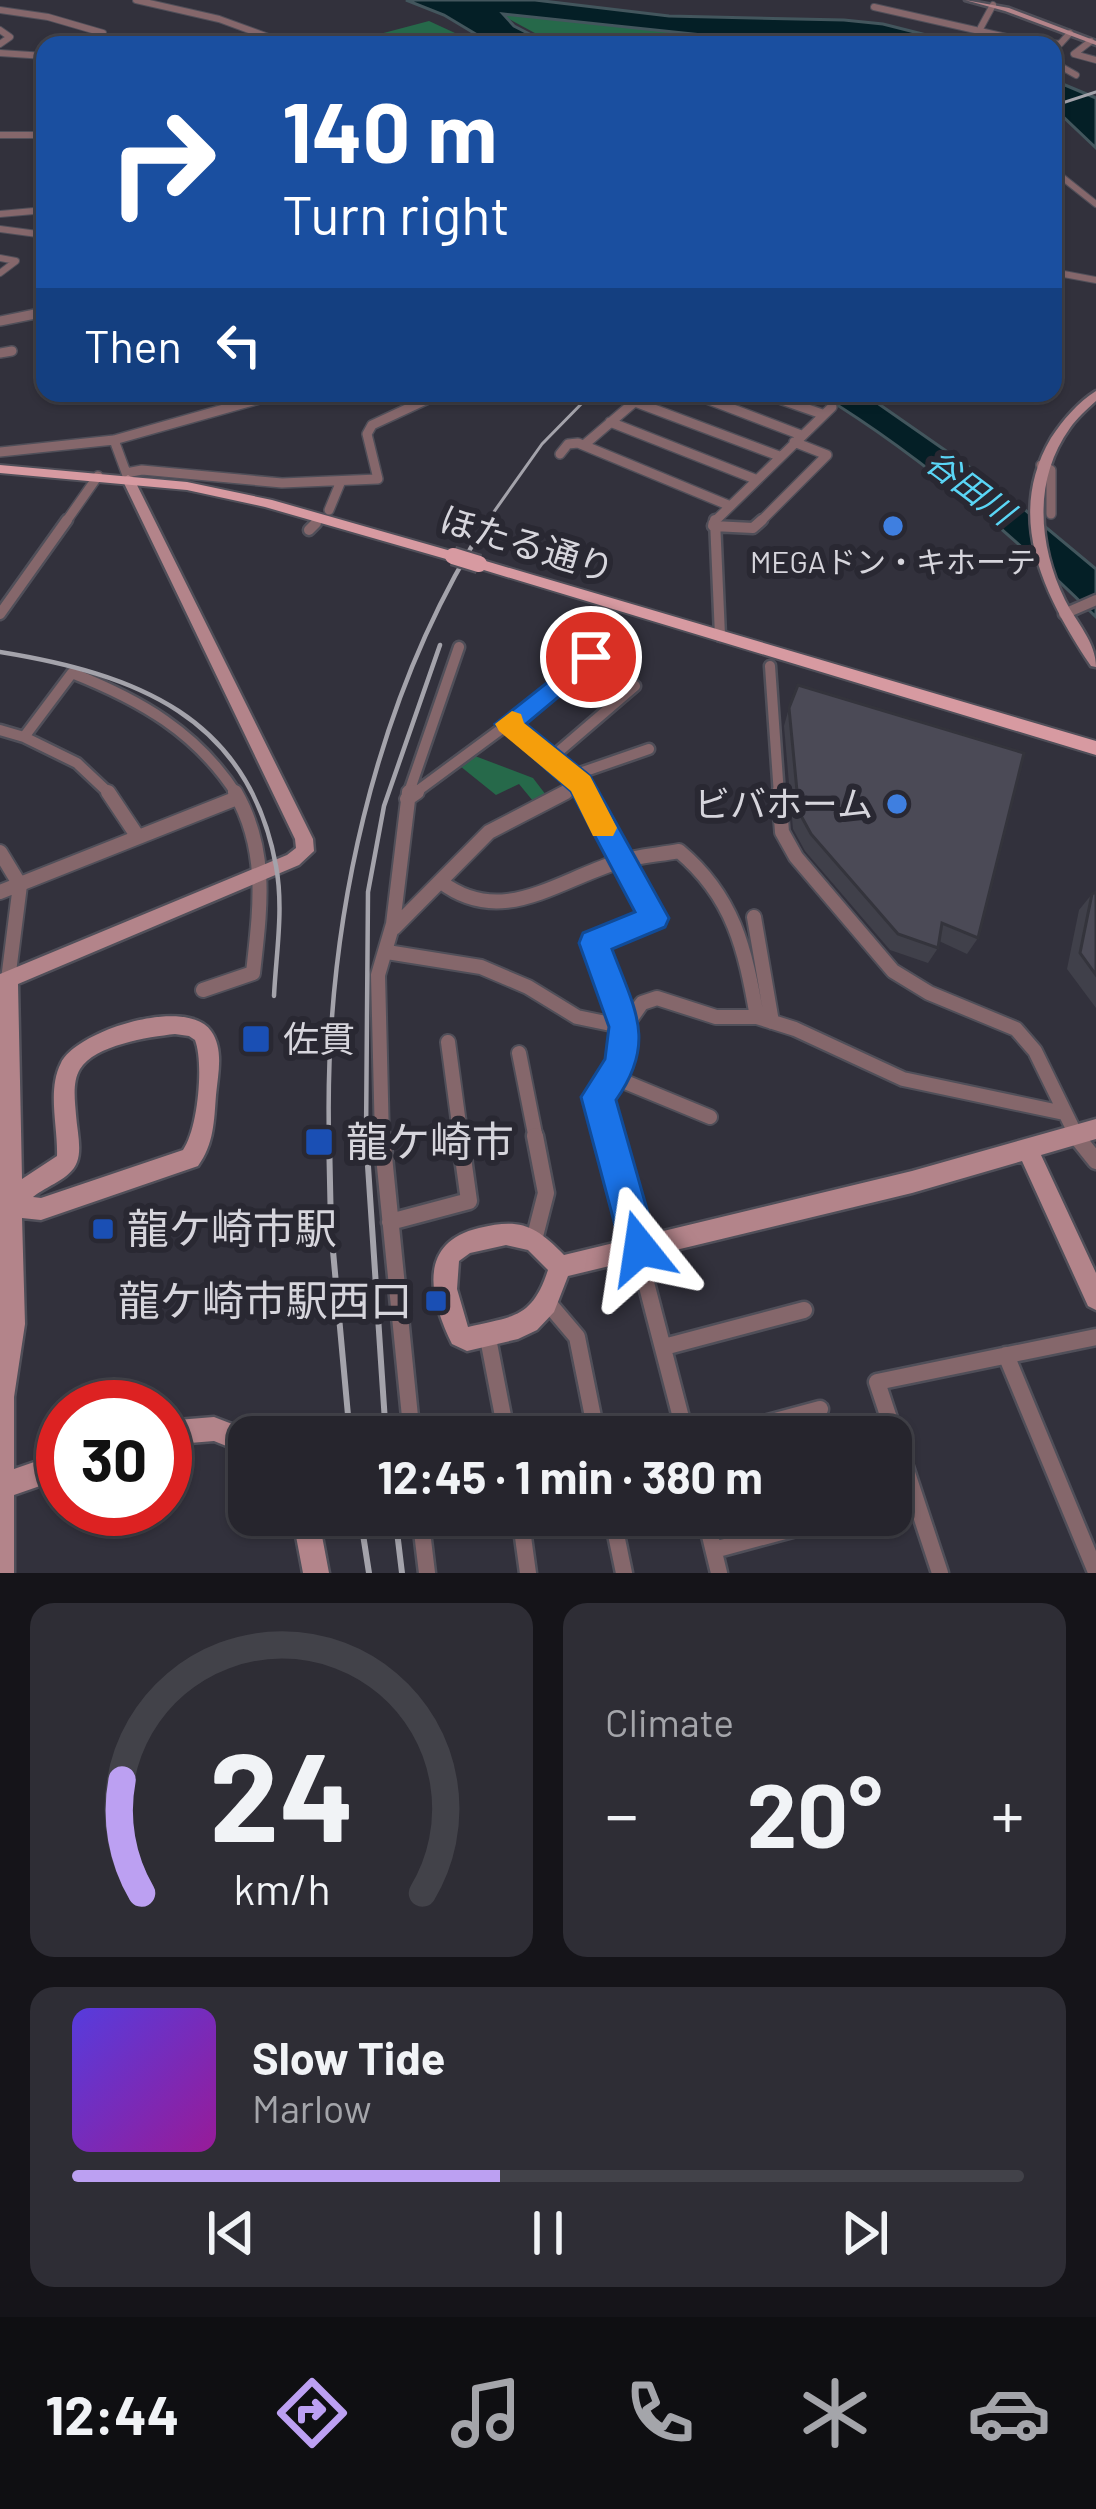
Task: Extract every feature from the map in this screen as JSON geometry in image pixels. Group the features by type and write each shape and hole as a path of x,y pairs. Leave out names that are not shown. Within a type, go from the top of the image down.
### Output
{"main road":[{"name":"ほたる通り","path":"0,469 127,476 267,503 1096,748"}],"street":[{"path":"136,0 219,19 265,36"},
{"path":"968,0 1094,42"},
{"path":"981,27 993,5"},
{"path":"874,8 1004,36"},
{"path":"0,10 48,17 103,33 100,36"},
{"path":"953,25 986,36"},
{"path":"1062,42 1070,33 1096,26"},
{"path":"0,30 10,37 0,44"},
{"path":"1074,54 1094,42"},
{"path":"1062,44 1082,47"},
{"path":"1062,51 1096,60"},
{"path":"0,53 36,55"},
{"path":"1062,67 1076,75"},
{"path":"0,135 36,135"},
{"path":"1062,177 1096,204"},
{"path":"0,214 36,211"},
{"path":"0,238 5,230 36,234"},
{"path":"0,258 16,261 0,273"},
{"path":"1062,274 1096,280"},
{"path":"0,322 36,314"},
{"path":"0,353 12,351"},
{"path":"1096,394 1068,419 1041,465 1036,494 1037,537 1051,584 1072,611 1096,662"},
{"path":"0,452 114,440 249,402"},
{"path":"399,402 403,409"},
{"path":"127,476 142,470 282,483 378,479 367,434 372,425 420,402"},
{"path":"584,445 634,402"},
{"path":"638,402 778,456"},
{"path":"712,402 827,455 753,528 713,526"},
{"path":"720,636 713,526 728,505 827,411 794,402"},
{"path":"610,422 755,479"},
{"path":"4,982 299,856 304,839 127,476 114,440"},
{"path":"560,454 568,444 584,445 728,505"},
{"path":"1041,465 1052,470 1051,514"},
{"path":"0,614 98,476"},
{"path":"329,510 341,481"},
{"path":"1072,611 1096,600"},
{"path":"410,1416 383,1180 378,975 392,929 407,800 459,647"},
{"path":"407,800 591,657 635,686 550,759"},
{"path":"770,666 782,832 796,857 893,971 929,993 1016,1029 1035,1051 1064,1113 1085,1132 1096,1161"},
{"path":"24,736 72,673 164,714 211,755 237,798 261,874 253,974 203,990"},
{"path":"508,724 576,780 654,918 594,943 625,1027 621,1065 598,1097 681,1416"},
{"path":"0,730 53,746 88,769 119,800 138,838"},
{"path":"392,929 489,832 576,780 649,748"},
{"path":"0,892 237,798"},
{"path":"441,882 465,900 512,902 620,861 679,851 709,873 741,930 765,1020"},
{"path":"0,853 20,885 4,982 4,1208 13,1324 2,1397 1,1573"},
{"path":"754,917 765,1020"},
{"path":"387,952 481,967 528,987 577,1017 625,1027"},
{"path":"625,1027 642,1003 658,998 716,1017 765,1020 903,1079 1064,1113"},
{"path":"172,1022 194,1026 203,1034 209,1054 203,1140 190,1158 41,1209 4,1208 67,1160 67,1071 75,1057 91,1046 172,1022"},
{"path":"390,1222 469,1201 448,1042"},
{"path":"519,1053 546,1193 534,1240"},
{"path":"613,1077 710,1117"},
{"path":"560,1267 912,1182 1085,1132"},
{"path":"1028,1149 1096,1298"},
{"path":"506,1234 534,1240 560,1267 549,1304 533,1322 466,1339 453,1324 446,1294 449,1257 459,1246 506,1234"},
{"path":"549,1304 578,1337 593,1416"},
{"path":"664,1347 803,1310"},
{"path":"487,1333 503,1416"},
{"path":"940,1573 877,1382 1096,1337"},
{"path":"1006,1355 1093,1572"},
{"path":"794,1416 820,1409"},
{"path":"192,1431 214,1430 228,1435"},
{"path":"1,1487 36,1475"},
{"path":"311,1536 320,1573"},
{"path":"423,1536 427,1573"},
{"path":"523,1536 528,1573"},
{"path":"616,1536 624,1573"},
{"path":"710,1536 719,1573"},
{"path":"714,1550 766,1536"}],"green space":[{"path":"498,13 714,36 540,36"},
{"path":"429,21 462,36 372,36"},
{"path":"475,756 533,778 546,795 533,801 519,784 496,795 460,766"}],"water":[{"path":"406,0 535,0 669,16 844,20 930,36 712,36 503,14 533,36 479,36"},
{"path":"1062,84 1096,98 1096,148 1062,116"},
{"name":"谷田川","path":"832,402 876,402 995,485 1096,569 1096,617 1031,555 893,442"}],"building":[{"name":"ビバホーム","path":"798,685 1024,753 978,938 942,923 938,948 898,934 811,834 799,812 789,708"},
{"path":"1096,892 1096,975 1080,953"}],"railway":[{"path":"1062,103 1096,92"},
{"path":"487,521 542,444 583,402"},
{"path":"329,1137 336,978 364,818 414,663 448,589 487,521"},
{"path":"366,1136 368,892 384,806 440,645"},
{"path":"0,652 50,661 140,690 178,711 212,738 240,772 262,815 276,866 279,915 274,996"},
{"path":"366,1136 385,1416"},
{"path":"329,1137 331,1229 348,1416"},
{"path":"363,1536 369,1573"},
{"path":"398,1536 402,1573"}],"slow traffic":[{"path":"512,721 508,724 581,784 603,828"}],"place":[{"name":"MEGAドン・キホーテ","path":"893,526"},
{"name":"ビバホーム","path":"897,804"},
{"name":"佐貫","path":"256,1039"},
{"name":"龍ケ崎市","path":"319,1142"},
{"name":"龍ケ崎市駅","path":"103,1229"},
{"name":"龍ケ崎市駅西口","path":"436,1301"}],"route":[{"path":"591,657 508,724 581,784 654,918 594,943 625,1027 621,1065 598,1097 640,1248"}]}
